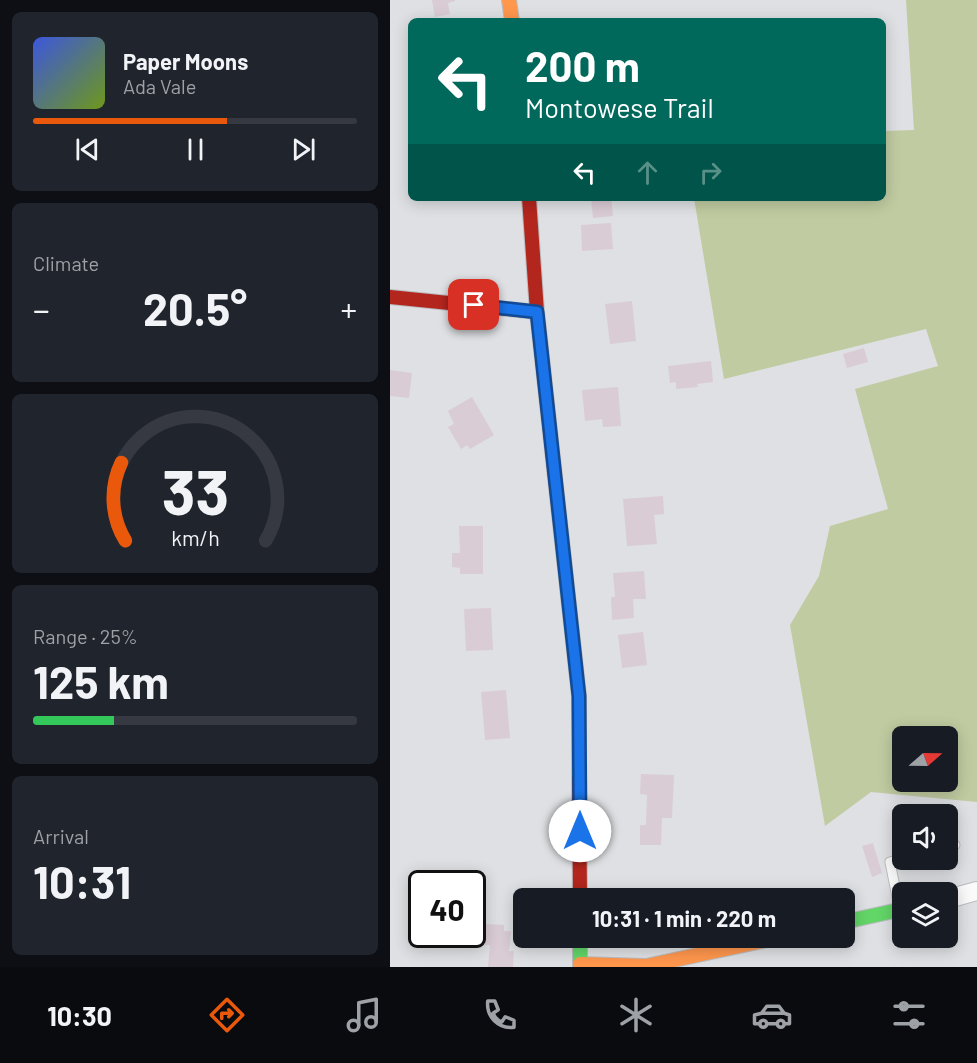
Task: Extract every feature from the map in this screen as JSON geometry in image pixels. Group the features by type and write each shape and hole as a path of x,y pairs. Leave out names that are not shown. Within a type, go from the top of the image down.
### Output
{"street":[{"path":"509,0 512,18"},
{"path":"529,201 537,312 579,696 580,888"},
{"path":"390,297 537,312"},
{"path":"958,896 977,891"},
{"path":"855,919 892,911"},
{"path":"580,948 580,966 646,966 730,948"}],"lane":[{"path":"892,861 890,862 895,882"}],"green space":[{"path":"906,0 977,0 977,802 871,792 825,826 790,625 819,576 830,526 888,509 855,389 938,366 926,329 724,379 694,201 886,201 886,131 914,130"}],"building":[{"path":"432,0 455,1 448,3 450,14 435,17"},
{"path":"591,201 611,201 613,216 593,218"},
{"path":"611,223 613,249 582,251 581,225"},
{"path":"632,301 636,341 610,344 605,304"},
{"path":"864,348 868,362 847,368 843,354"},
{"path":"711,361 713,382 697,384 698,387 676,389 676,382 670,383 668,366"},
{"path":"390,370 412,373 409,398 390,396"},
{"path":"618,387 621,426 603,427 602,419 585,421 582,390"},
{"path":"472,397 494,435 470,449 467,445 461,449 448,427 454,424 448,411"},
{"path":"663,496 664,514 654,515 657,544 627,546 623,499"},
{"path":"459,526 483,526 483,574 460,574 460,568 452,567 452,553 460,553"},
{"path":"644,571 646,599 633,599 634,618 612,620 611,597 615,597 613,573"},
{"path":"491,608 493,650 466,651 464,609"},
{"path":"643,632 647,665 622,668 618,635"},
{"path":"506,690 510,738 485,740 481,692"},
{"path":"641,774 674,775 672,818 662,818 661,845 640,845 640,825 646,825 647,795 640,794"},
{"path":"873,843 882,873 872,877 862,846"},
{"path":"486,924 504,925 504,931 511,931 509,951 514,951 513,967 488,967 490,945 486,945"}],"traffic: fast":[{"path":"560,523 579,696 579,779"},
{"path":"855,920 892,911"},
{"path":"580,948 580,967"}],"traffic: slow":[{"path":"509,0 512,18"},
{"path":"580,964 646,966 730,948"}],"traffic: jam":[{"path":"529,201 537,312 560,523"},
{"path":"390,297 537,312"},
{"path":"579,779 580,888"}],"route":[{"path":"474,305 537,312 579,696 580,831"}]}
